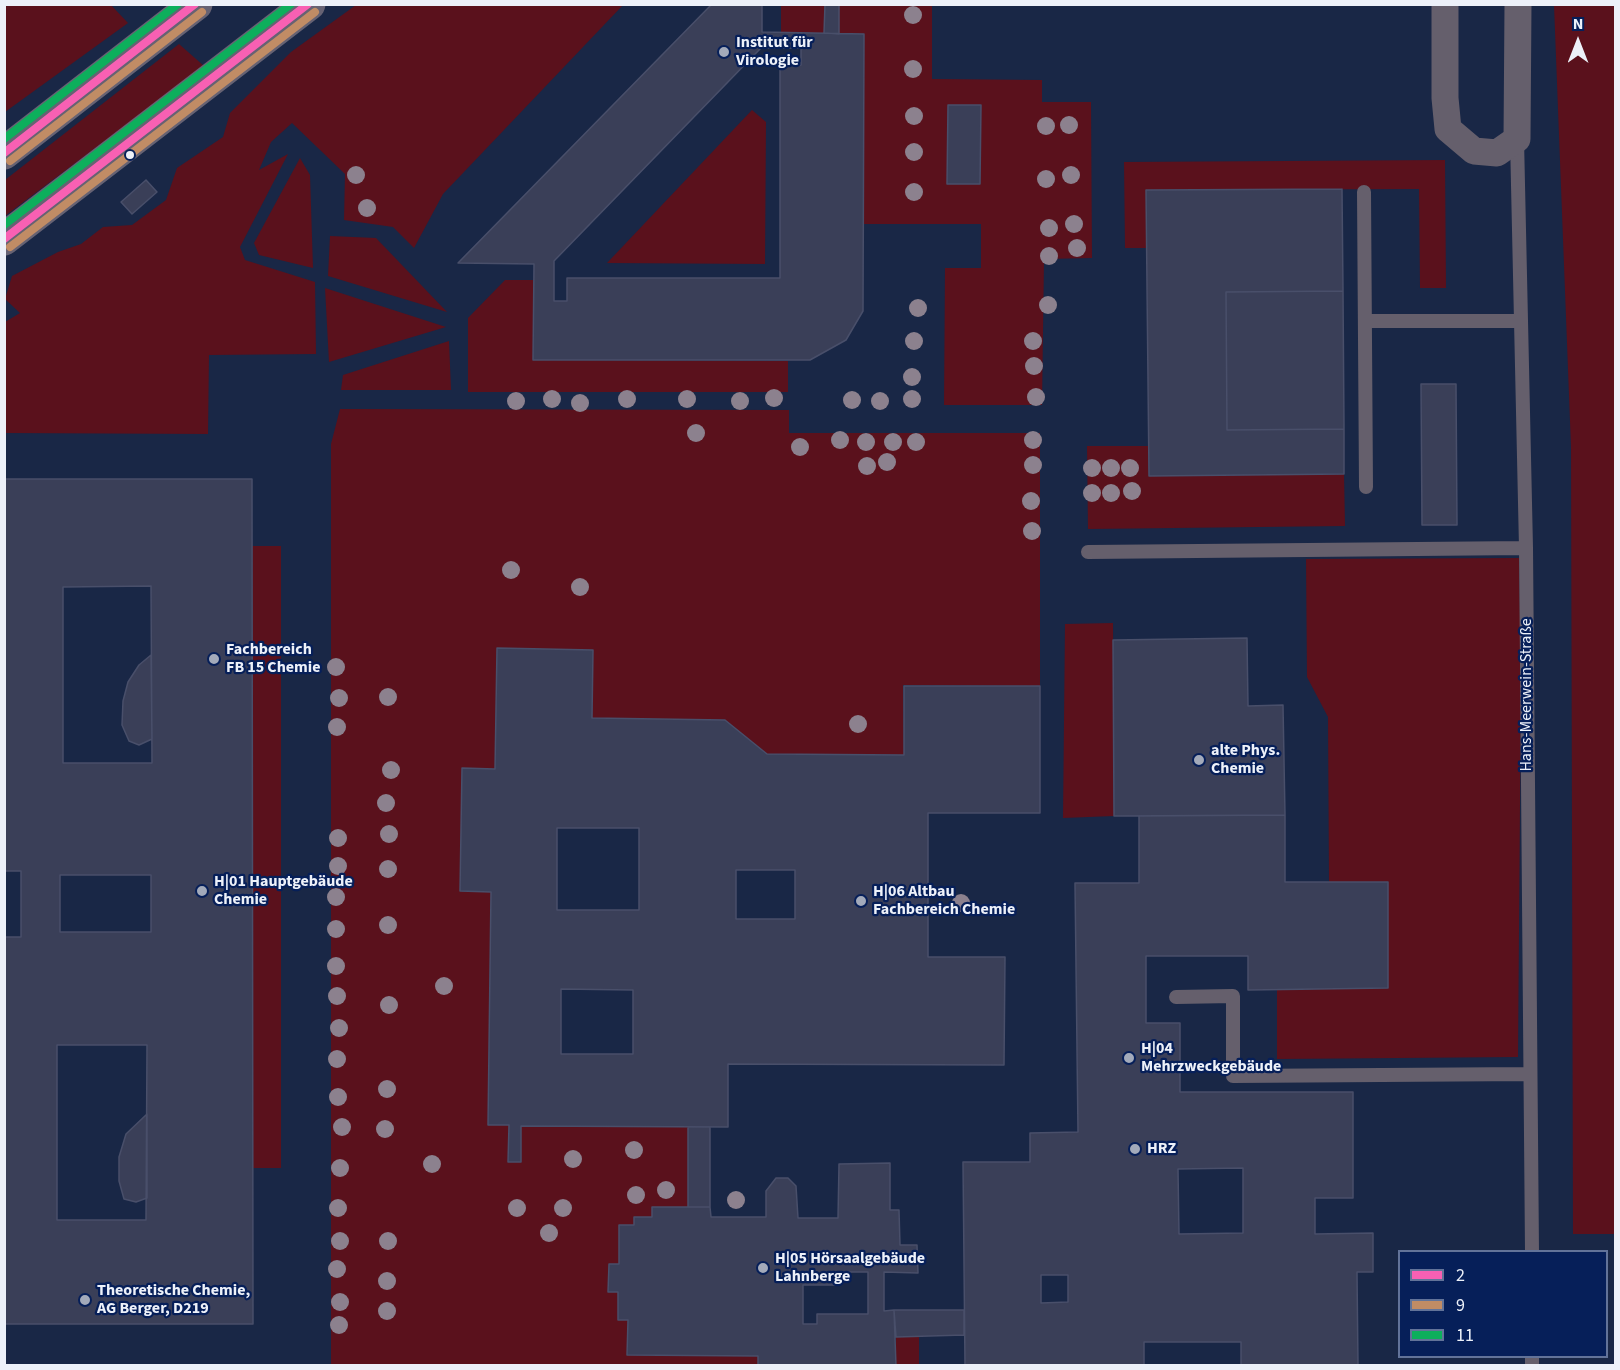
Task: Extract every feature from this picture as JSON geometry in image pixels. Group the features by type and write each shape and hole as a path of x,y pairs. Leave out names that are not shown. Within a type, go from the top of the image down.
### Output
{"main road":[{"path":"4,153 196,4"},
{"path":"4,239 309,4"}],"street":[{"path":"1445,4 1448,129 1474,151 1497,153 1517,139"},
{"name":"Hans-Meerwein-Straße","path":"1517,139 1518,4"}],"lane":[{"name":"Hans-Meerwein-Straße","path":"1517,139 1526,548 1532,1250"},
{"path":"1364,192 1366,487"},
{"path":"1365,321 1520,321"},
{"path":"1088,552 1526,548"},
{"path":"1176,997 1233,996 1233,1076 1530,1074"}],"shaded area":[{"path":"5,4 111,5 128,23 5,112"},
{"path":"356,5 623,5 443,194 414,248 393,227 344,220 345,174 292,123 271,142 259,170 288,154 240,247 245,260 315,282 316,354 209,355 208,434 5,433 5,322 20,313 5,299 12,276 58,252 81,244 103,227 132,225 166,200 177,168 223,137 230,113 291,52"},
{"path":"781,5 825,5 824,33 781,33"},
{"path":"839,5 932,5 932,79 1042,80 1042,102 1091,102 1092,258 1044,259 1042,405 944,405 945,268 981,268 981,224 863,224 864,34 839,34"},
{"path":"1554,5 1615,5 1615,1234 1573,1234 1571,447"},
{"path":"179,44 204,66 5,216 5,180"},
{"path":"752,110 766,122 765,264 607,263"},
{"path":"300,158 310,175 313,268 259,255 254,243"},
{"path":"1445,160 1446,288 1420,288 1419,189 1146,190 1146,248 1125,248 1124,162"},
{"path":"330,236 376,238 447,312 328,276"},
{"path":"505,280 533,280 533,360 788,361 788,392 468,392 468,318"},
{"path":"325,288 446,327 329,362"},
{"path":"449,341 451,390 341,390 343,375"},
{"path":"340,409 789,410 789,433 1040,433 1040,686 903,685 904,755 767,754 725,720 592,718 593,650 497,649 495,769 462,768 460,891 491,892 488,1124 509,1125 508,1161 521,1162 521,1126 688,1127 688,1207 652,1217 634,1217 634,1225 619,1225 619,1264 609,1264 608,1292 618,1292 618,1320 628,1320 627,1355 758,1356 758,1365 331,1366 331,444"},
{"path":"1087,446 1148,446 1149,476 1344,474 1345,526 1088,529"},
{"path":"252,546 281,546 281,1168 253,1168"},
{"path":"1519,558 1521,678 1518,1057 1277,1059 1277,989 1388,988 1388,882 1329,882 1328,717 1307,677 1306,559"},
{"path":"1113,623 1114,816 1063,818 1065,624"},
{"path":"896,1337 919,1337 919,1365 896,1366"}],"building":[{"path":"712,4 762,4 762,32 864,34 863,311 846,340 810,360 533,360 534,264 458,263","holes":["761,48 801,48 801,65 780,65 780,278 567,278 567,301 554,301 554,261"]},
{"path":"825,4 839,4 839,34 824,33"},
{"path":"948,105 981,105 980,184 947,184"},
{"path":"146,180 157,192 132,214 121,202"},
{"path":"1342,189 1343,291 1226,292 1227,430 1344,429 1344,474 1149,476 1146,190"},
{"path":"1343,291 1344,429 1227,430 1226,292"},
{"path":"1421,384 1456,384 1457,525 1422,525"},
{"name":"H|01 Hauptgebäude Chemie","path":"4,479 252,479 253,1324 4,1324 4,937 21,937 21,871 4,871","holes":["151,586 152,763 63,763 63,587","60,875 151,875 151,932 60,932","57,1045 147,1045 146,1220 57,1220"]},
{"name":"alte Phys. Chemie","path":"1247,638 1248,706 1283,705 1285,815 1114,816 1113,640"},
{"name":"H|06 Altbau Fachbereich Chemie","path":"497,648 593,650 592,718 725,720 767,754 904,755 904,686 1040,686 1040,813 928,813 928,957 1005,957 1004,1065 728,1064 728,1127 521,1126 521,1162 508,1162 509,1125 488,1125 491,892 460,891 462,768 495,769","holes":["557,828 639,828 639,910 557,910","736,870 795,870 795,919 736,919","561,989 633,990 633,1054 561,1054"]},
{"path":"151,655 152,739 139,745 129,741 122,725 123,701 128,682 139,665"},
{"name":"H|04 Mehrzweckgebäude","path":"1285,815 1285,882 1388,882 1388,988 1248,990 1248,956 1146,956 1146,1023 1180,1023 1180,1092 1353,1092 1353,1198 1315,1198 1315,1234 1373,1233 1373,1272 1357,1272 1358,1366 1241,1366 1241,1342 1144,1342 1144,1366 965,1366 963,1162 1030,1162 1030,1133 1078,1132 1075,883 1139,883 1139,816","holes":["1243,1168 1243,1233 1179,1234 1178,1169","1041,1275 1068,1275 1068,1302 1041,1303"]},
{"path":"147,1114 147,1198 136,1202 124,1199 119,1181 119,1157 126,1134"},
{"path":"688,1127 710,1127 710,1207 688,1207"},
{"name":"H|05 Hörsaalgebäude Lahnberge","path":"890,1163 890,1210 899,1210 900,1245 917,1245 918,1273 884,1272 884,1311 894,1310 896,1366 758,1366 758,1356 627,1355 628,1320 618,1320 618,1292 608,1292 609,1264 619,1264 619,1225 634,1225 634,1217 652,1217 652,1207 710,1207 711,1217 766,1217 766,1191 776,1178 788,1178 796,1186 798,1218 838,1218 839,1164","holes":["839,1272 868,1272 868,1314 817,1314 817,1324 803,1324 803,1285 839,1285"]},
{"path":"894,1310 964,1310 964,1335 896,1337"}],"transit line":[{"name":"11","path":"4,139 178,4"},
{"name":"2","path":"4,153 195,4"},
{"name":"11","path":"4,225 291,4"},
{"name":"2","path":"4,239 308,4"},
{"name":"9","path":"10,161 202,12"},
{"name":"9","path":"10,247 315,12"}],"place":[{"name":"Institut für Virologie","path":"724,52"},
{"name":"Fachbereich FB 15 Chemie","path":"214,659"},
{"name":"alte Phys. Chemie","path":"1199,760"},
{"name":"H|01 Hauptgebäude Chemie","path":"202,891"},
{"name":"H|06 Altbau Fachbereich Chemie","path":"861,901"},
{"name":"H|04 Mehrzweckgebäude","path":"1129,1058"},
{"name":"HRZ","path":"1135,1149"},
{"name":"H|05 Hörsaalgebäude Lahnberge","path":"763,1268"},
{"name":"Theoretische Chemie, AG Berger, D219","path":"85,1300"}]}
